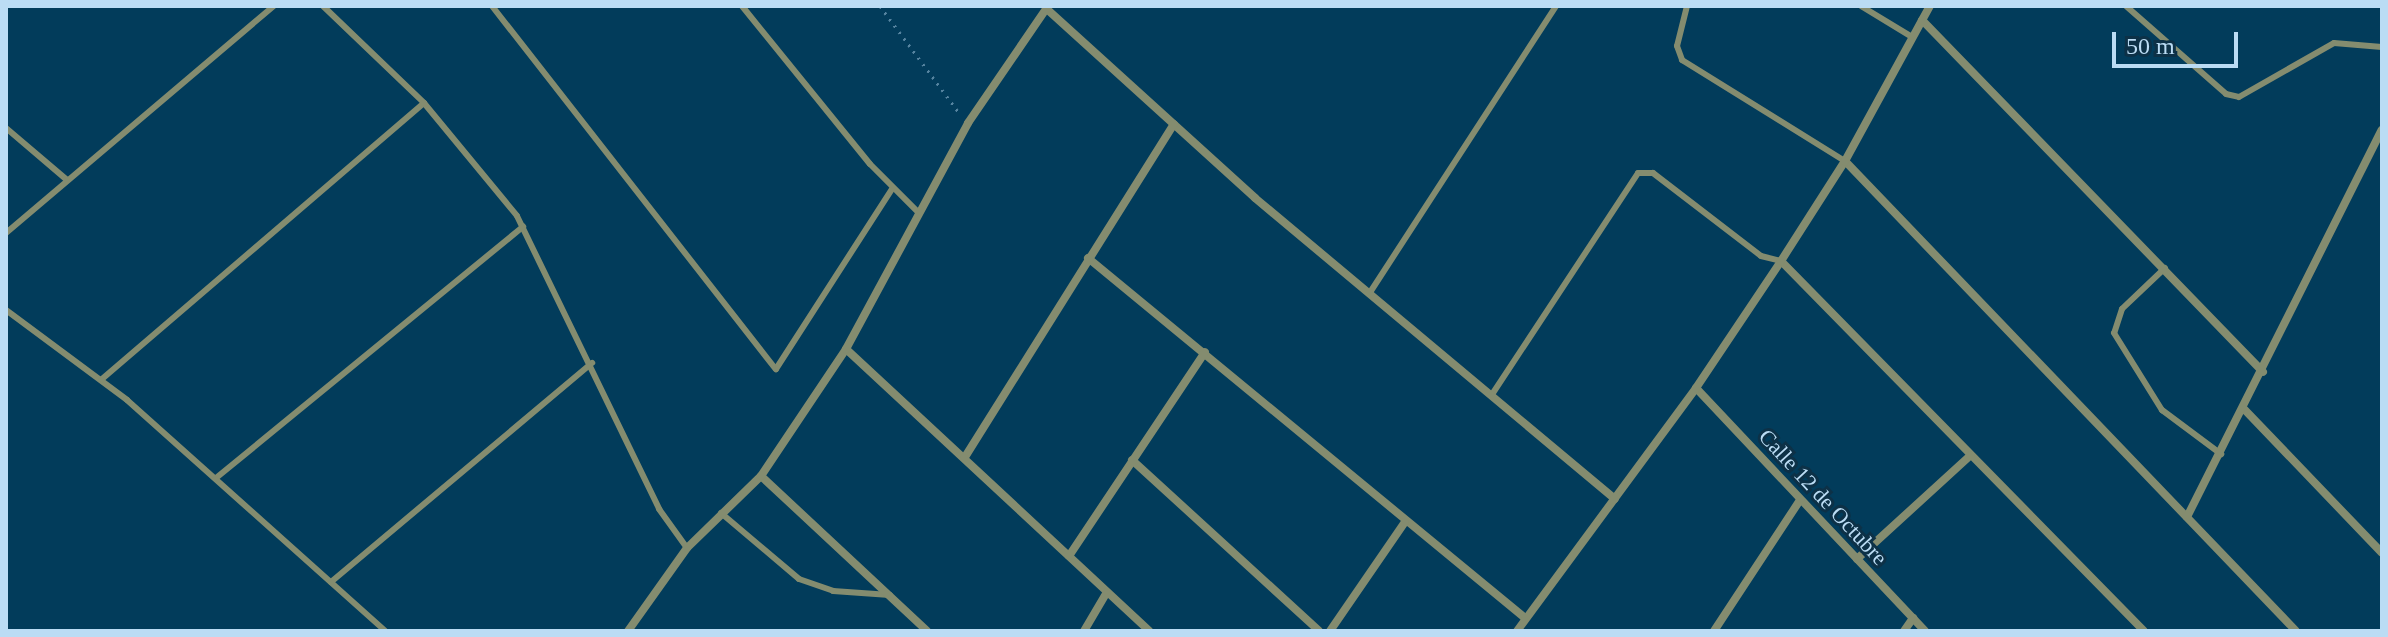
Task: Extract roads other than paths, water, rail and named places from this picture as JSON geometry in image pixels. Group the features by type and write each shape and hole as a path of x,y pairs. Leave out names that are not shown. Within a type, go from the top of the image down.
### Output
{"street":[{"path":"1517,631 1696,388 1781,261 1845,161 1930,6"},
{"path":"628,631 687,548 761,476 846,349 968,123 1048,8 1174,124 1369,294 1615,499"},
{"path":"1922,20 2263,372"},
{"path":"965,457 1174,124"},
{"path":"2187,517 2263,372 2382,130"},
{"path":"1845,161 2296,631"},
{"path":"1088,258 1525,618"},
{"path":"1781,261 2144,631"},
{"path":"846,349 1149,631"},
{"path":"1069,556 1205,352"},
{"name":"Calle 12 de Octubre","path":"1696,388 1925,631"},
{"path":"2244,409 2382,553"},
{"path":"1857,559 1971,455"},
{"path":"1132,460 1319,631"},
{"path":"761,476 927,631"},
{"path":"1714,631 1800,500"},
{"path":"1330,631 1405,522"},
{"path":"1084,631 1107,592"},
{"path":"1904,631 1913,618"}],"lane":[{"path":"6,233 274,6"},
{"path":"323,6 424,103 523,227 592,363 659,509 687,548"},
{"path":"492,6 776,369 892,189"},
{"path":"742,6 892,189 919,213"},
{"path":"1369,294 1556,6"},
{"path":"1687,6 1677,46 1682,60 1845,161"},
{"path":"1861,6 1912,37"},
{"path":"2126,6 2226,94 2239,97 2334,43 2382,47"},
{"path":"102,379 424,103"},
{"path":"6,128 67,180"},
{"path":"1491,396 1638,173 1658,176 1761,256 1781,261"},
{"path":"216,478 523,227"},
{"path":"2165,268 2122,309 2114,333 2162,410 2221,454"},
{"path":"6,310 102,379 385,631"},
{"path":"331,582 592,363"},
{"path":"721,513 799,579 833,591 890,595"}]}
